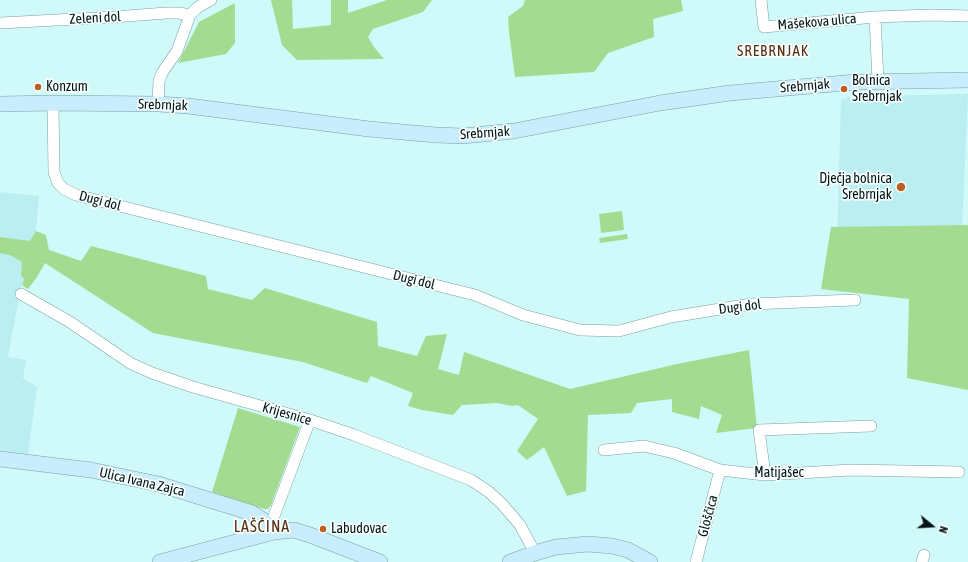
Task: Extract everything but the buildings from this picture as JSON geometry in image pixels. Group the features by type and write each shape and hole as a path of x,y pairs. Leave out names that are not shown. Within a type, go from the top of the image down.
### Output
{"main road":[{"name":"Srebrnjak","path":"0,104 158,104 212,108 407,133 463,136 514,131 660,103 709,96 842,83 968,80"},
{"name":"Ulica Ivana Zajca","path":"0,459 91,470 158,484 252,514 263,520 274,532"},
{"path":"160,562 274,532 286,531 300,531 380,562"},
{"path":"510,562 535,552 588,544 612,546 628,550 650,562"}],"street":[{"path":"158,104 159,81 162,73 177,51 190,15 198,7 211,0"},
{"name":"Mašekova ulica","path":"761,0 764,27 874,17 931,15 968,16"},
{"name":"Zeleni dol","path":"0,23 166,13 190,15"},
{"name":"Mašekova ulica","path":"874,17 878,81"},
{"name":"Dugi dol","path":"53,103 54,172 58,183 64,189 76,196 475,295 523,315 580,330 619,331 671,317 751,304 856,300"},
{"name":"Krijesnice","path":"21,294 70,322 130,363 152,373 310,420 354,435 471,480 489,492 502,504 520,525 535,552"},
{"path":"274,532 274,516 310,420"},
{"path":"765,475 759,430 871,426"},
{"name":"Matijašec","path":"604,450 644,446 674,453 720,470 765,475 851,470 959,472"},
{"name":"Gloščica","path":"696,562 720,470"}],"shaded area":[{"name":"Dječja bolnica Srebrnjak","path":"968,94 960,274 836,279 841,99 866,96"},
{"path":"0,192 39,196 36,231 19,297 8,357 26,360 23,378 37,387 28,454 0,451"}],"green space":[{"path":"271,0 292,0 293,29 331,25 331,0 348,0 348,13 387,0 432,0 423,12 373,29 368,37 384,59 297,60 282,45"},
{"path":"525,0 681,0 683,11 653,19 654,37 608,53 594,72 515,77 508,17 523,6"},
{"path":"235,3 235,43 226,54 178,63 199,22"},
{"path":"622,211 624,230 601,233 599,214"},
{"path":"968,225 968,390 907,378 909,299 821,289 831,227"},
{"path":"36,231 46,235 49,250 81,261 91,246 206,276 208,289 252,300 265,288 377,322 378,346 417,356 426,336 447,334 438,369 459,375 464,352 570,389 677,364 749,350 757,428 716,433 722,415 701,406 699,419 672,412 672,399 637,403 631,413 588,415 586,491 567,496 544,447 527,460 517,451 538,419 518,405 512,406 497,403 462,405 453,415 422,410 408,406 413,393 371,376 367,383 303,362 153,333 45,263 28,289 22,285 24,279 21,276 22,262 10,255 0,253 0,237 30,241"},
{"path":"627,234 628,239 600,243 599,238"},
{"path":"238,408 300,427 271,505 268,509 212,492"}],"place":[{"name":"Konzum","path":"38,87"},
{"name":"Bolnica Srebrnjak","path":"844,89"},
{"name":"Dječja bolnica Srebrnjak","path":"901,187"},
{"name":"Labudovac","path":"323,529"}],"district":[{"name":"SREBRNJAK","path":"773,51"},
{"name":"LAŠČINA","path":"262,527"}]}
